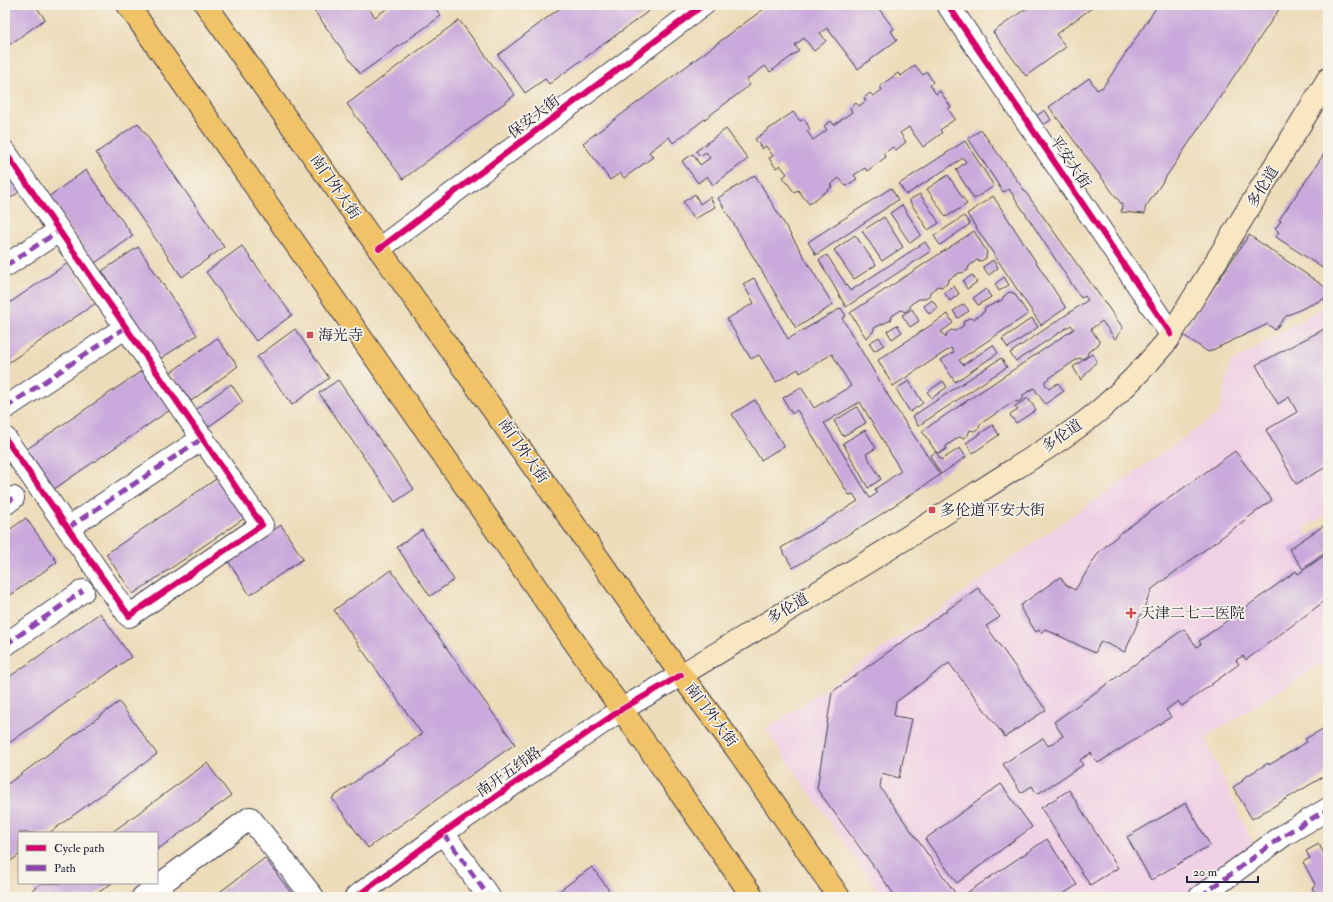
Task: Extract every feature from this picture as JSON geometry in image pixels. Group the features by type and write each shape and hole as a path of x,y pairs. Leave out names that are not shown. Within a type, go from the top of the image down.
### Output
{"main road":[{"path":"128,5 753,897"},
{"name":"南门外大街","path":"206,5 681,675 738,751 839,897"},
{"name":"多伦道","path":"681,675 936,520 1062,437 1099,410 1121,391 1144,368 1172,334 1328,79"}],"street":[{"name":"保安大街","path":"380,249 703,5"},
{"name":"平安大街","path":"948,5 1172,334"},
{"path":"5,152 262,524 129,616 5,438"},
{"path":"5,266 59,230"},
{"path":"5,408 126,327"},
{"path":"68,528 203,438"},
{"path":"5,645 83,591"},
{"name":"南开五纬路","path":"356,897 443,833 622,709 681,675"},
{"path":"1200,897 1284,835 1328,809"},
{"path":"144,897 250,818 313,897"},
{"path":"443,833 489,897"}],"shaded area":[{"name":"天津二七二医院","path":"1328,304 1328,514 1304,528 1328,566 1328,660 1205,738 1261,862 1211,897 882,897 766,730 1219,413 1231,363"}],"building":[{"path":"5,5 35,5 45,19 5,48"},
{"path":"310,5 366,5 375,17 392,5 433,5 441,16 360,74"},
{"path":"564,5 657,5 549,84 545,79 525,93 498,55"},
{"path":"769,5 876,5 894,29 891,31 897,40 858,69 827,28 820,33 826,41 814,51 804,38 795,45 799,51 770,72 765,66 746,80 750,85 673,143 669,137 649,152 653,157 624,178 620,173 610,180 583,143"},
{"path":"1031,5 1096,5 1056,34 1066,47 1026,76 993,32"},
{"path":"1158,5 1282,5 1145,208 1145,214 1121,212 1122,205 1049,107 1089,78 1097,90 1103,87"},
{"path":"459,20 515,95 403,179 347,104"},
{"path":"915,65 923,75 927,72 933,82 930,85 936,94 940,91 951,107 948,109 955,119 940,130 942,133 923,147 909,127 900,133 906,142 896,150 893,147 883,154 886,157 867,171 865,168 854,175 857,179 846,186 839,178 830,185 832,187 809,204 798,190 794,192 783,177 787,174 780,165 776,168 769,158 773,156 766,146 762,149 755,139 793,112 800,121 804,119 810,129 807,131 813,140 827,130 824,126 831,121 834,125 852,112 850,108 856,103 859,106 866,101 864,98 870,93 873,96 882,90 880,86 898,73 901,76"},
{"path":"1045,110 1051,120 1043,125 1036,116"},
{"path":"138,123 224,247 182,277 96,153"},
{"path":"726,129 748,159 713,185 707,176 698,183 682,161 693,154 700,165 710,158 706,152 700,156 696,151"},
{"path":"981,130 1123,328 1115,339 1102,321 1091,329 1099,341 1098,345 1088,352 1088,355 1083,359 1079,358 1045,381 1045,384 1049,389 1058,383 1064,391 1045,404 1034,388 1023,395 1023,399 1018,402 1015,401 980,424 979,428 974,431 970,430 968,435 963,438 959,437 946,446 946,449 940,453 936,452 922,431 1074,329 1071,325 1016,361 1010,353 1088,300 1085,296 1081,298 1009,189 1003,192 968,138"},
{"path":"965,141 994,186 974,199 956,170 966,162 963,158 906,195 899,184"},
{"path":"1328,148 1327,271 1276,237 1279,232 1275,229 1281,221 1279,220"},
{"path":"5,165 22,190 5,202"},
{"path":"86,170 133,236 95,263 48,197"},
{"path":"755,175 833,305 796,328 718,198"},
{"path":"948,175 967,204 946,217 927,189"},
{"path":"891,188 898,200 816,255 808,242"},
{"path":"695,194 700,204 710,197 715,207 695,219 683,202"},
{"path":"920,194 939,223 928,230 909,200"},
{"path":"993,196 1066,308 1041,325 967,214"},
{"path":"902,205 921,235 910,243 890,213"},
{"path":"964,216 970,224 940,245 934,236"},
{"path":"884,217 903,247 882,261 862,231"},
{"path":"974,231 987,252 986,258 981,261 977,260 969,266 968,270 959,273 948,280 947,284 941,287 938,286 930,292 929,296 919,299 911,304 910,308 905,312 901,310 892,316 891,320 874,328 873,332 866,338 850,313"},
{"path":"855,235 876,265 854,279 834,250"},
{"path":"1249,235 1328,289 1328,297 1286,316 1275,330 1268,324 1208,352 1182,334"},
{"path":"925,242 931,251 846,307 819,260 827,255 850,291"},
{"path":"242,246 292,315 256,341 206,272"},
{"path":"138,247 197,335 160,359 102,271"},
{"path":"993,260 998,268 989,275 983,267"},
{"path":"68,263 96,303 5,365 5,306"},
{"path":"972,275 977,282 967,289 963,281"},
{"path":"1004,277 1009,285 999,291 995,284"},
{"path":"754,278 788,339 841,308 846,316 842,318 895,407 940,475 880,515 793,568 781,548 858,501 853,494 849,495 797,410 792,414 783,398 801,387 814,408 851,386 832,354 800,373 798,369 776,382 759,355 751,359 727,319 754,303 743,284","holes":["860,402 901,471 875,489 877,493 870,498 824,423"]},
{"path":"954,286 959,294 950,301 944,292"},
{"path":"986,289 991,297 978,305 973,298"},
{"path":"1009,292 1014,293 1028,314 959,360 963,365 993,345 998,353 955,382 941,360 954,352 951,348 893,386 878,360 948,314 953,323 941,332 946,338 946,334 951,330 955,331 963,326 964,321 969,318 974,319 984,312 985,308 1002,300"},
{"path":"932,300 938,308 929,314 924,306"},
{"path":"964,304 969,311 958,318 953,311"},
{"path":"912,309 919,321 910,327 902,315"},
{"path":"1032,318 1038,327 1008,348 1002,339"},
{"path":"897,325 902,332 892,339 887,331"},
{"path":"1328,327 1328,466 1296,484 1266,430 1297,412 1289,397 1278,404 1256,365"},
{"path":"295,329 329,378 292,405 257,357"},
{"path":"879,337 884,345 874,351 869,343"},
{"path":"217,338 238,366 191,401 170,373"},
{"path":"1092,354 1097,361 1081,380 1073,367"},
{"path":"1001,358 1007,367 918,426 913,416"},
{"path":"143,370 170,410 54,489 27,449"},
{"path":"338,380 414,489 395,502 319,393"},
{"path":"909,381 923,403 910,412 896,389"},
{"path":"943,381 947,387 932,398 927,392"},
{"path":"231,384 243,402 208,427 195,410"},
{"path":"1028,398 1036,410 1016,423 1010,415 1018,410 1015,406"},
{"path":"755,400 784,446 761,460 732,414"},
{"path":"857,407 866,423 843,436 834,421"},
{"path":"993,425 999,435 973,453 966,443"},
{"path":"865,430 876,448 866,454 881,479 868,488 843,443"},
{"path":"960,448 966,457 941,474 930,456 936,452 941,460"},
{"path":"1235,451 1272,500 1152,589 1125,652 1101,641 1095,653 1045,629 1041,633 1039,630 1036,632 1021,609 1021,605 1060,577 1066,585 1075,590 1099,552 1122,532"},
{"path":"222,475 249,515 133,594 106,554"},
{"path":"26,518 57,562 5,599 5,533"},
{"path":"281,525 303,559 250,595 228,561"},
{"path":"1323,526 1328,533 1328,551 1303,569 1289,549"},
{"path":"422,530 454,580 430,596 397,547"},
{"path":"1328,553 1328,603 1326,600 1246,660 1243,656 1236,660 1239,664 1182,706 1178,701 1166,710 1171,717 1098,763 1091,753 1080,760 1083,765 1037,794 1032,786 1021,793 1003,764 1043,738 1048,746 1063,736 1054,722 1184,629 1197,647 1201,644 1199,641 1296,571 1298,574"},
{"path":"391,570 515,744 368,848 332,798 422,734 334,610"},
{"path":"978,588 1000,617 986,626 1046,710 1005,737 949,663 896,702 894,716 912,719 899,778 882,773 880,787 958,897 896,897 817,789 832,692"},
{"path":"100,613 131,657 5,746 5,680"},
{"path":"119,702 157,754 50,832 18,832 18,856 5,865 5,786"},
{"path":"1328,726 1328,774 1252,819 1233,787 1243,781 1242,779 1268,763 1269,765 1307,742 1305,739"},
{"path":"207,763 231,796 158,849 158,832 112,832"},
{"path":"1001,784 1032,827 957,883 925,839"},
{"path":"1069,790 1118,868 1090,885 1041,808"},
{"path":"1186,803 1210,845 1151,880 1127,837"},
{"path":"1047,839 1077,885 1059,897 972,897 968,892"},
{"path":"1319,844 1326,858 1328,857 1328,897 1317,897 1312,888 1316,886 1303,862 1310,858 1306,851"},
{"path":"265,858 294,897 213,897"},
{"path":"592,867 614,897 551,897"},
{"path":"41,884 111,884 92,897 37,897 32,890"}],"marked path":[{"path":"5,266 59,231"},
{"path":"5,408 126,327"},
{"path":"68,528 203,438"},
{"path":"5,504 13,498"},
{"path":"5,645 83,591"},
{"path":"1200,897 1284,835 1328,809"},
{"path":"443,833 489,897"}],"cycle path":[{"path":"379,249 703,5"},
{"path":"948,5 1171,334"},
{"path":"5,152 262,525 129,616 5,438"},
{"path":"356,897 443,833 622,709 681,675"}],"place":[{"name":"海光寺","path":"310,335"},
{"name":"多伦道平安大街","path":"932,510"},
{"name":"天津二七二医院","path":"1131,613"}]}
